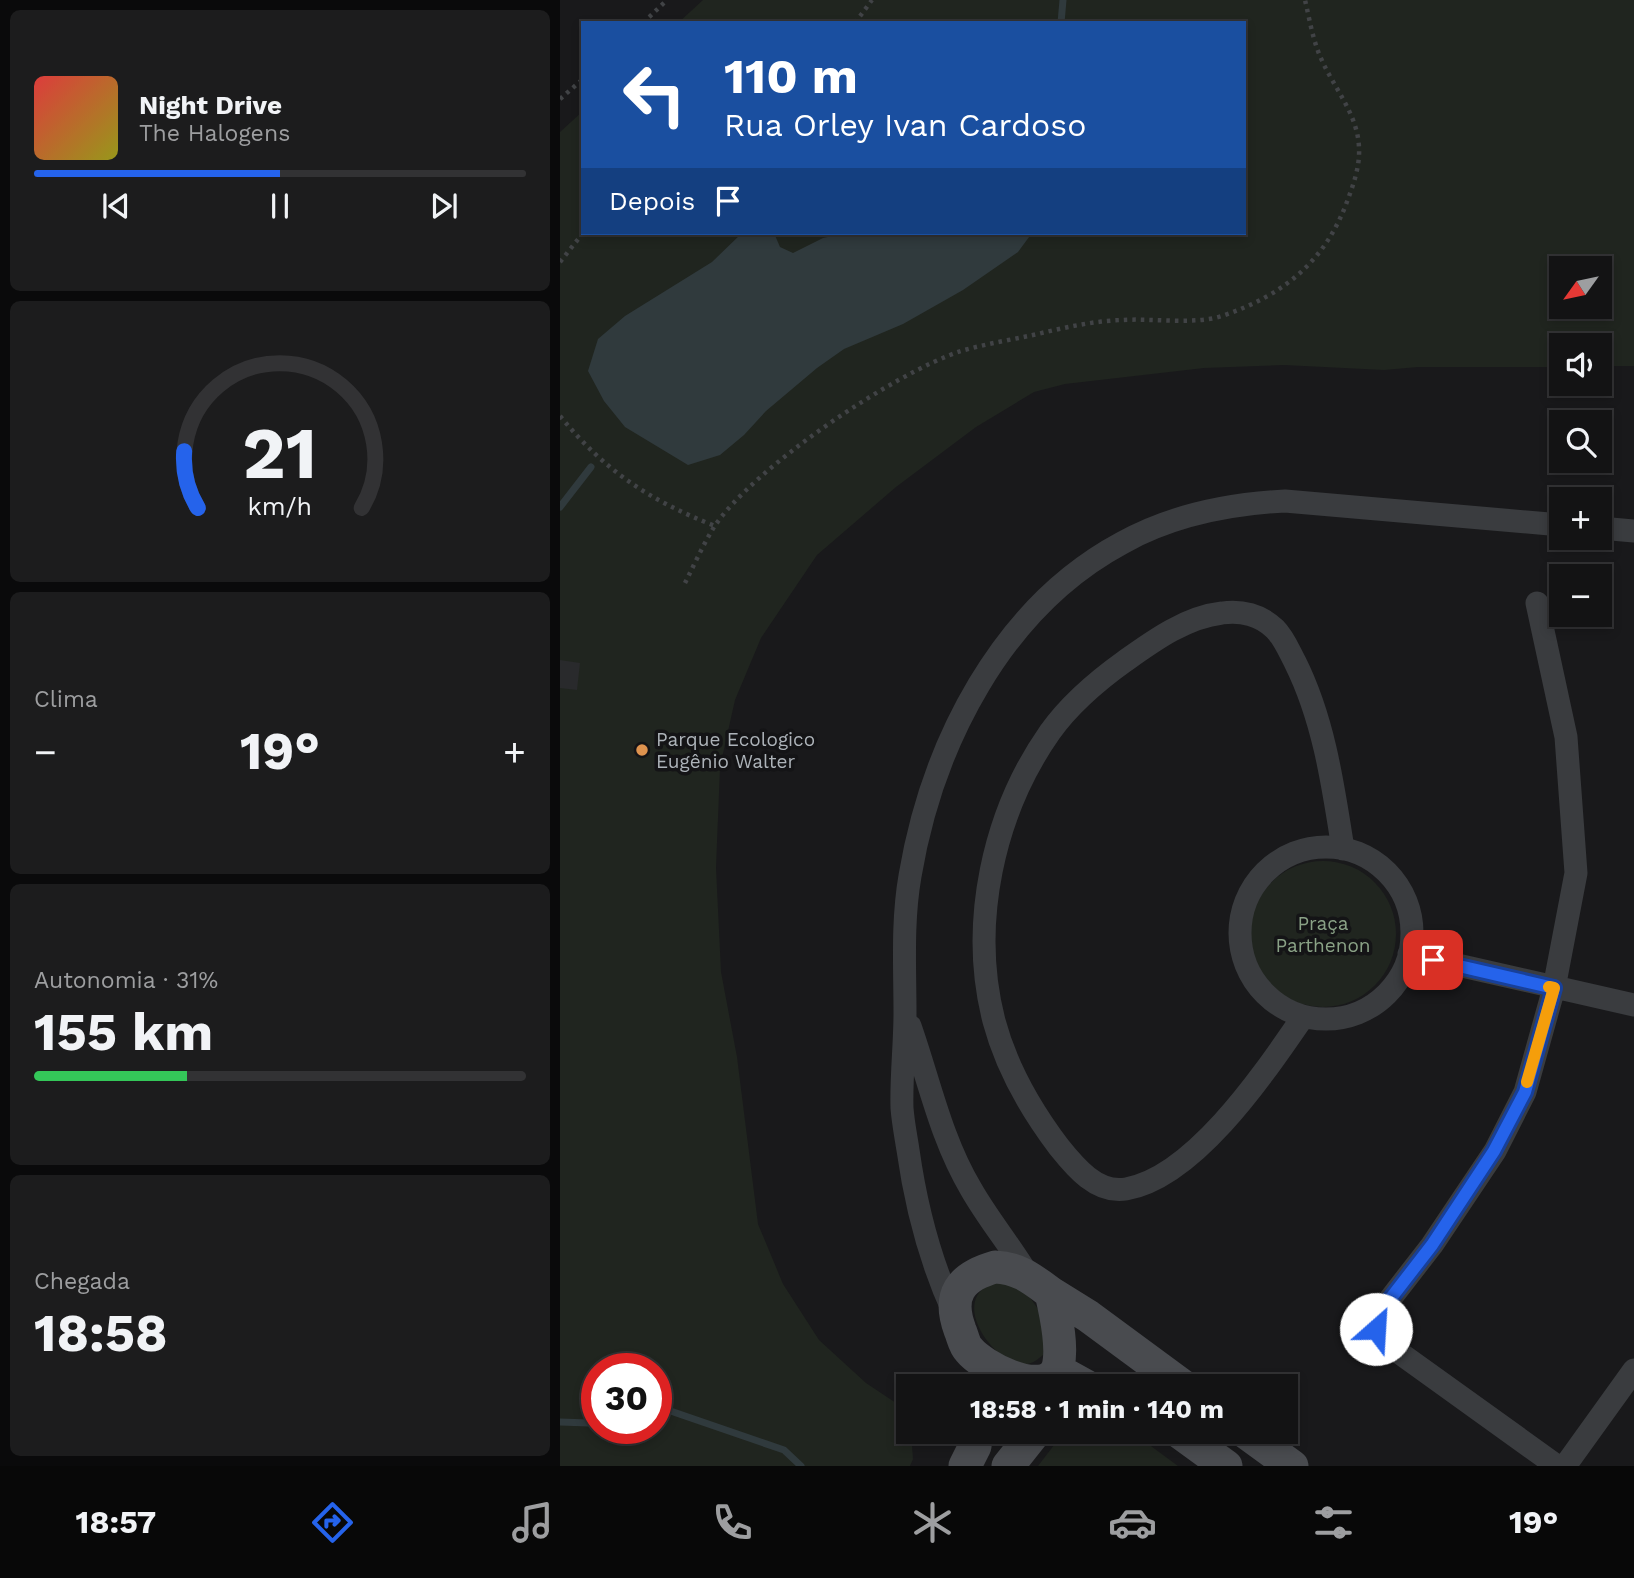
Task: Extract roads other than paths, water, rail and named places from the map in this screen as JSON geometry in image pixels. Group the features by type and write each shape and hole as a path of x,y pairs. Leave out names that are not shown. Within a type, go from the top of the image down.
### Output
{"street":[{"path":"973,1374 967,1349 938,1278 923,1231 912,1177 902,1109 905,1013 903,937 909,878 920,821 937,771 962,715 997,657 1034,610 1080,570 1122,543 1166,523 1240,503 1285,500 1549,524"},
{"path":"1612,529 1634,531"},
{"path":"1537,603 1566,737 1576,873 1554,988 1525,1092 1494,1151 1432,1245 1377,1316 1376,1329 1383,1341 1557,1466"},
{"path":"1303,1017 1256,1083 1222,1124 1186,1159 1147,1181 1126,1189 1110,1189 1090,1180 1056,1143 1023,1092 995,1023 988,990 985,923 996,847 1031,763 1050,732 1069,709 1094,685 1146,646 1172,630 1199,618 1222,612 1250,613 1274,628 1307,686 1329,764 1343,849"},
{"path":"1305,849 1343,849 1378,864 1403,895 1411,924 1409,954 1403,973 1391,990 1376,1004 1358,1014 1339,1019 1303,1017 1270,1000 1257,986 1241,953 1241,915 1257,880 1287,856 1305,849"},
{"path":"1409,954 1634,1005"},
{"path":"905,1013 955,1158 971,1189 1039,1284 1058,1335 1061,1374"},
{"path":"954,1313 955,1298 961,1287 981,1271 995,1267 1011,1268 1088,1317 1166,1374"},
{"path":"967,1349 988,1367 1007,1374"},
{"path":"1565,1466 1634,1370"},
{"path":"965,1466 975,1444"},
{"path":"1007,1466 1025,1444"},
{"path":"1196,1444 1226,1466"},
{"path":"1262,1444 1293,1466"}],"waterway":[{"path":"1061,21 1063,0"},
{"path":"560,507 591,467"},
{"path":"672,1412 784,1450 801,1466"},
{"path":"560,1422 581,1423"}],"place":[{"name":"Parque Ecologico Eugênio Walter","path":"642,750"}],"park label":[{"name":"Praça Parthenon","path":"1323,934"}]}
